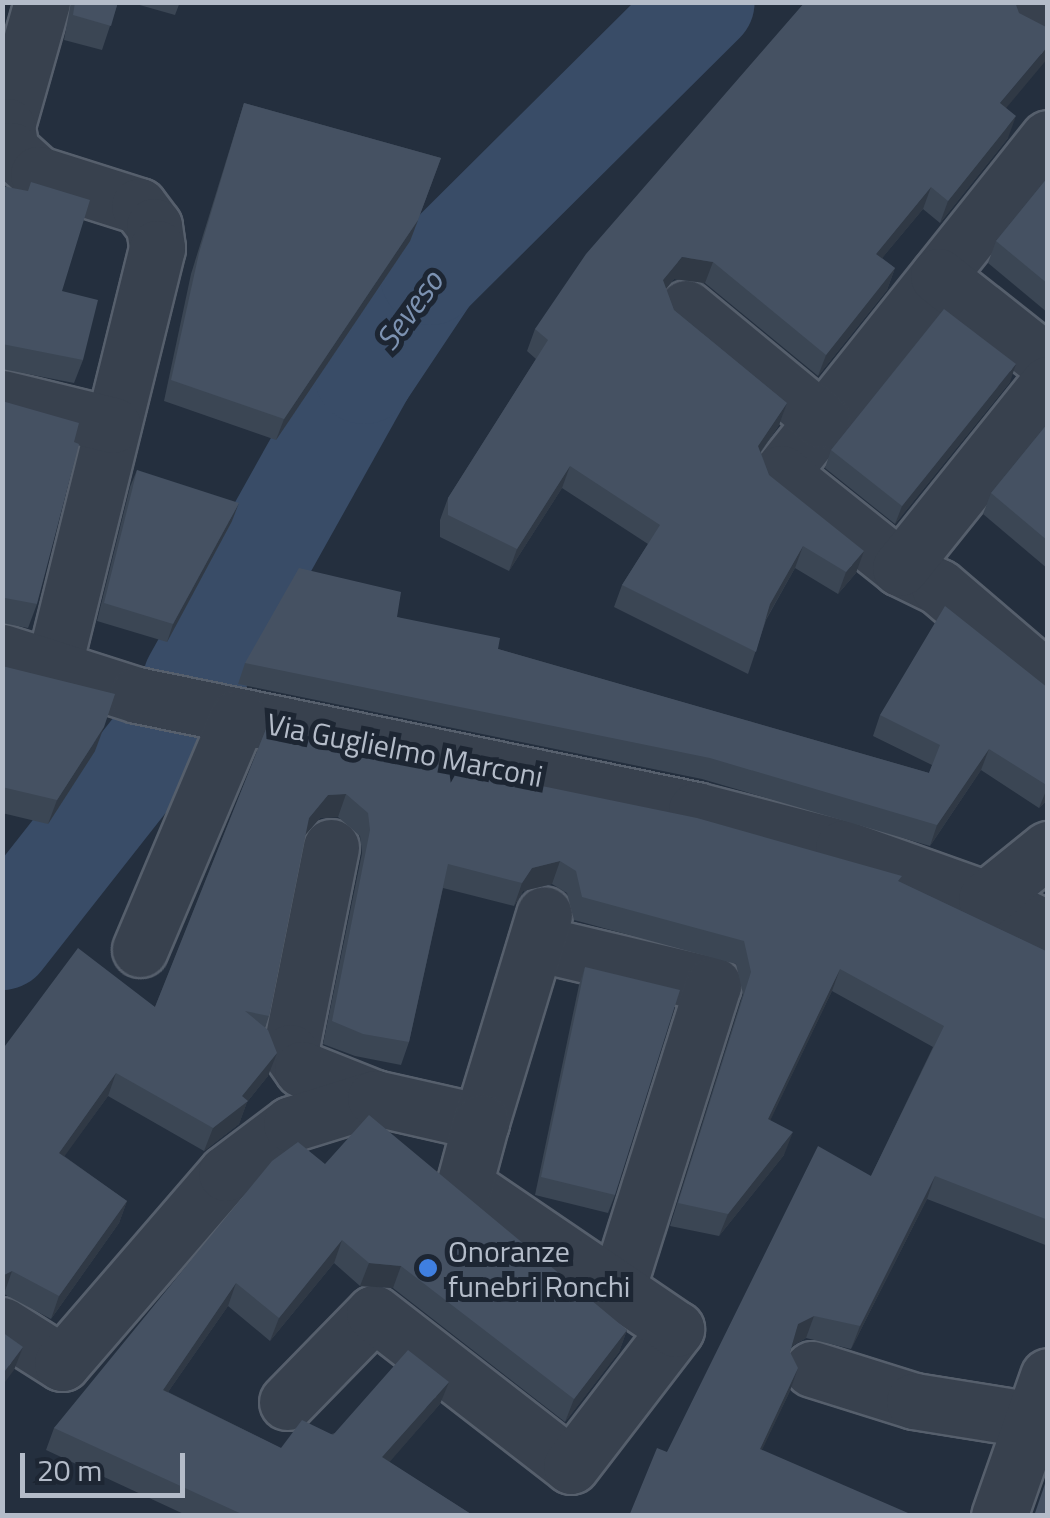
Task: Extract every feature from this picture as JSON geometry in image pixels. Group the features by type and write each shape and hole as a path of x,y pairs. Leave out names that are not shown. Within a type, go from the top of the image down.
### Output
{"street":[{"path":"28,659 113,425 158,248 154,226 139,206 38,174 9,159 7,126 42,2"},
{"path":"1039,655 940,588 900,568 781,473 1048,138"},
{"path":"938,276 1048,363"},
{"path":"686,308 822,420"},
{"path":"900,568 1048,384"},
{"path":"2,398 113,425"},
{"name":"Via Guglielmo Marconi","path":"28,659 137,695 986,899 1048,929"},
{"name":"Via Guglielmo Marconi","path":"140,948 211,782 231,715"},
{"path":"331,847 290,1052 302,1068 375,1098 481,1122"},
{"path":"986,899 1048,849"},
{"path":"287,1402 374,1313 571,1466 676,1329 616,1293 464,1186 540,928 718,970 616,1293"},
{"path":"2,1326 62,1363 226,1173 291,1124 375,1098"},
{"path":"812,1369 914,1401 1040,1398 999,1516"}],"building":[{"path":"75,2 118,2 111,26 73,15"},
{"path":"805,2 1015,2 1019,13 1048,28 1048,46 1000,103 1016,116 948,201 931,187 876,254 895,268 826,355 713,262 682,257 663,280 674,310 787,403 758,446 769,475 864,551 846,572 803,546 770,604 756,652 622,585 660,525 570,466 517,549 448,515 448,498 548,340 535,329 586,254"},
{"path":"244,103 441,158 418,220 284,419 171,380 199,253"},
{"path":"1048,177 1048,284 996,241"},
{"path":"31,182 90,200 62,291 98,300 83,360 2,344 2,186 28,191"},
{"path":"944,309 1016,364 902,506 831,450"},
{"path":"2,401 79,423 74,442 79,444 37,604 2,599"},
{"path":"1048,423 1048,541 991,493"},
{"path":"137,470 239,503 173,624 104,603"},
{"path":"299,568 401,592 397,617 500,638 498,649 929,773 940,745 880,715 945,606 1048,688 1048,786 989,749 937,825 710,758 245,663"},
{"path":"2,666 115,694 104,727 57,800 2,787"},
{"path":"266,729 697,818 902,876 898,881 1048,952 1048,1220 935,1176 860,1326 814,1316 798,1324 790,1352 798,1368 760,1449 915,1516 629,1516 657,1448 667,1452 818,1146 871,1176 944,1026 840,969 768,1119 793,1132 728,1214 678,1203 751,972 744,941 582,897 576,871 560,861 532,868 522,883 448,864 409,1042 363,1034 332,1021 370,830 368,813 346,794 328,795 309,818 269,1016 245,1011 268,1030 277,1053 242,1096 248,1101 213,1128 116,1073 59,1153 127,1201 59,1296 12,1271 2,1276 2,1050 78,948 155,1007"},
{"path":"585,967 680,990 615,1195 541,1177"},
{"path":"369,1115 627,1330 574,1399 401,1266 369,1263 342,1240 279,1318 236,1283 163,1390 281,1448 302,1420 333,1435 408,1350 449,1382 382,1457 474,1516 246,1516 54,1428 272,1161 298,1142 325,1164"},
{"path":"2,1332 23,1347 2,1375"},
{"path":"1048,1475 1048,1516 1034,1516"}],"waterway":[{"name":"Seveso","path":"193,680 364,374 430,275 705,2"},
{"name":"Seveso","path":"2,940 160,739"}],"place":[{"name":"Onoranze funebri Ronchi","path":"428,1268"}]}
